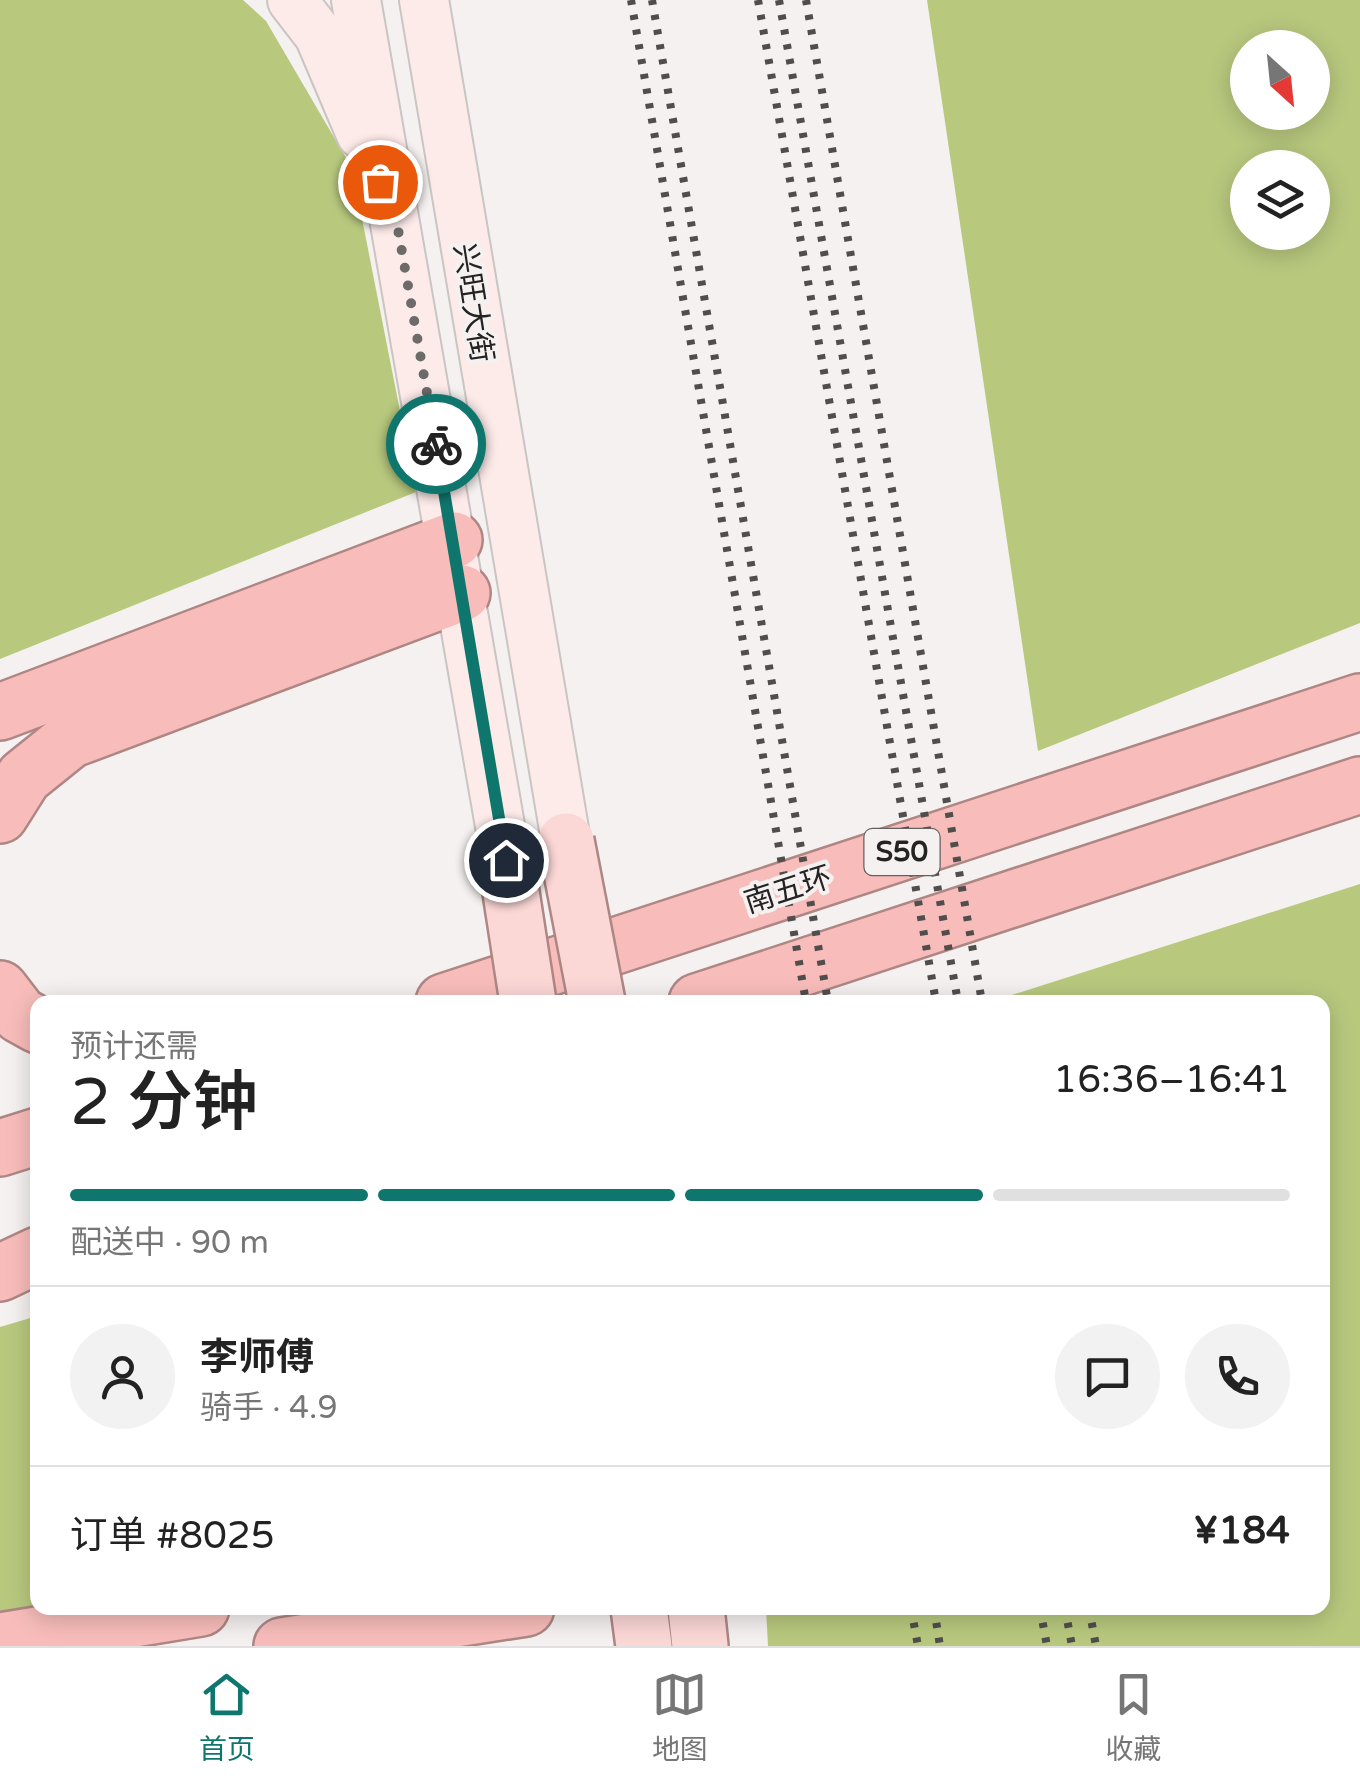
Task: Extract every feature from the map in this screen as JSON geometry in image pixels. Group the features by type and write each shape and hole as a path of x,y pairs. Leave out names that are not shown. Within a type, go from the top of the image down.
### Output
{"highway":[{"path":"0,712 454,540"},
{"path":"0,815 24,777 70,740 462,593"},
{"name":"南五环","path":"465,995 1360,702"},
{"path":"718,995 1360,785"},
{"path":"0,989 20,1015 30,1021"},
{"path":"0,1148 30,1139"},
{"path":"0,1232 30,1222"},
{"path":"0,1273 30,1259"},
{"path":"0,1641 158,1615"},
{"path":"282,1646 481,1615"}],"main road":[{"path":"292,0 319,35 396,218"},
{"name":"兴旺大街","path":"356,0 454,540 506,860"},
{"name":"兴旺大街","path":"424,0 566,841"},
{"path":"566,841 596,995"},
{"path":"506,860 527,995"},
{"path":"640,1615 644,1646"},
{"path":"697,1615 700,1646"}],"green space":[{"path":"0,0 243,0 266,21 352,168 416,492 0,659"},
{"path":"927,0 1360,0 1360,623 1038,751"},
{"path":"1360,884 1360,1646 768,1646 766,1615 1330,1615 1330,995 1012,995"},
{"path":"30,1318 30,1611 0,1621 0,1327"}],"railway":[{"path":"631,0 805,995"},
{"path":"652,0 827,995"},
{"path":"758,0 935,995"},
{"path":"779,0 957,995"},
{"path":"806,0 981,995"},
{"path":"912,1615 918,1646"},
{"path":"935,1615 940,1646"},
{"path":"1041,1615 1047,1646"},
{"path":"1066,1615 1072,1646"},
{"path":"1090,1615 1096,1646"}],"way so far":[{"path":"380,182 396,218 436,444"}],"route":[{"path":"436,444 506,860"}]}
